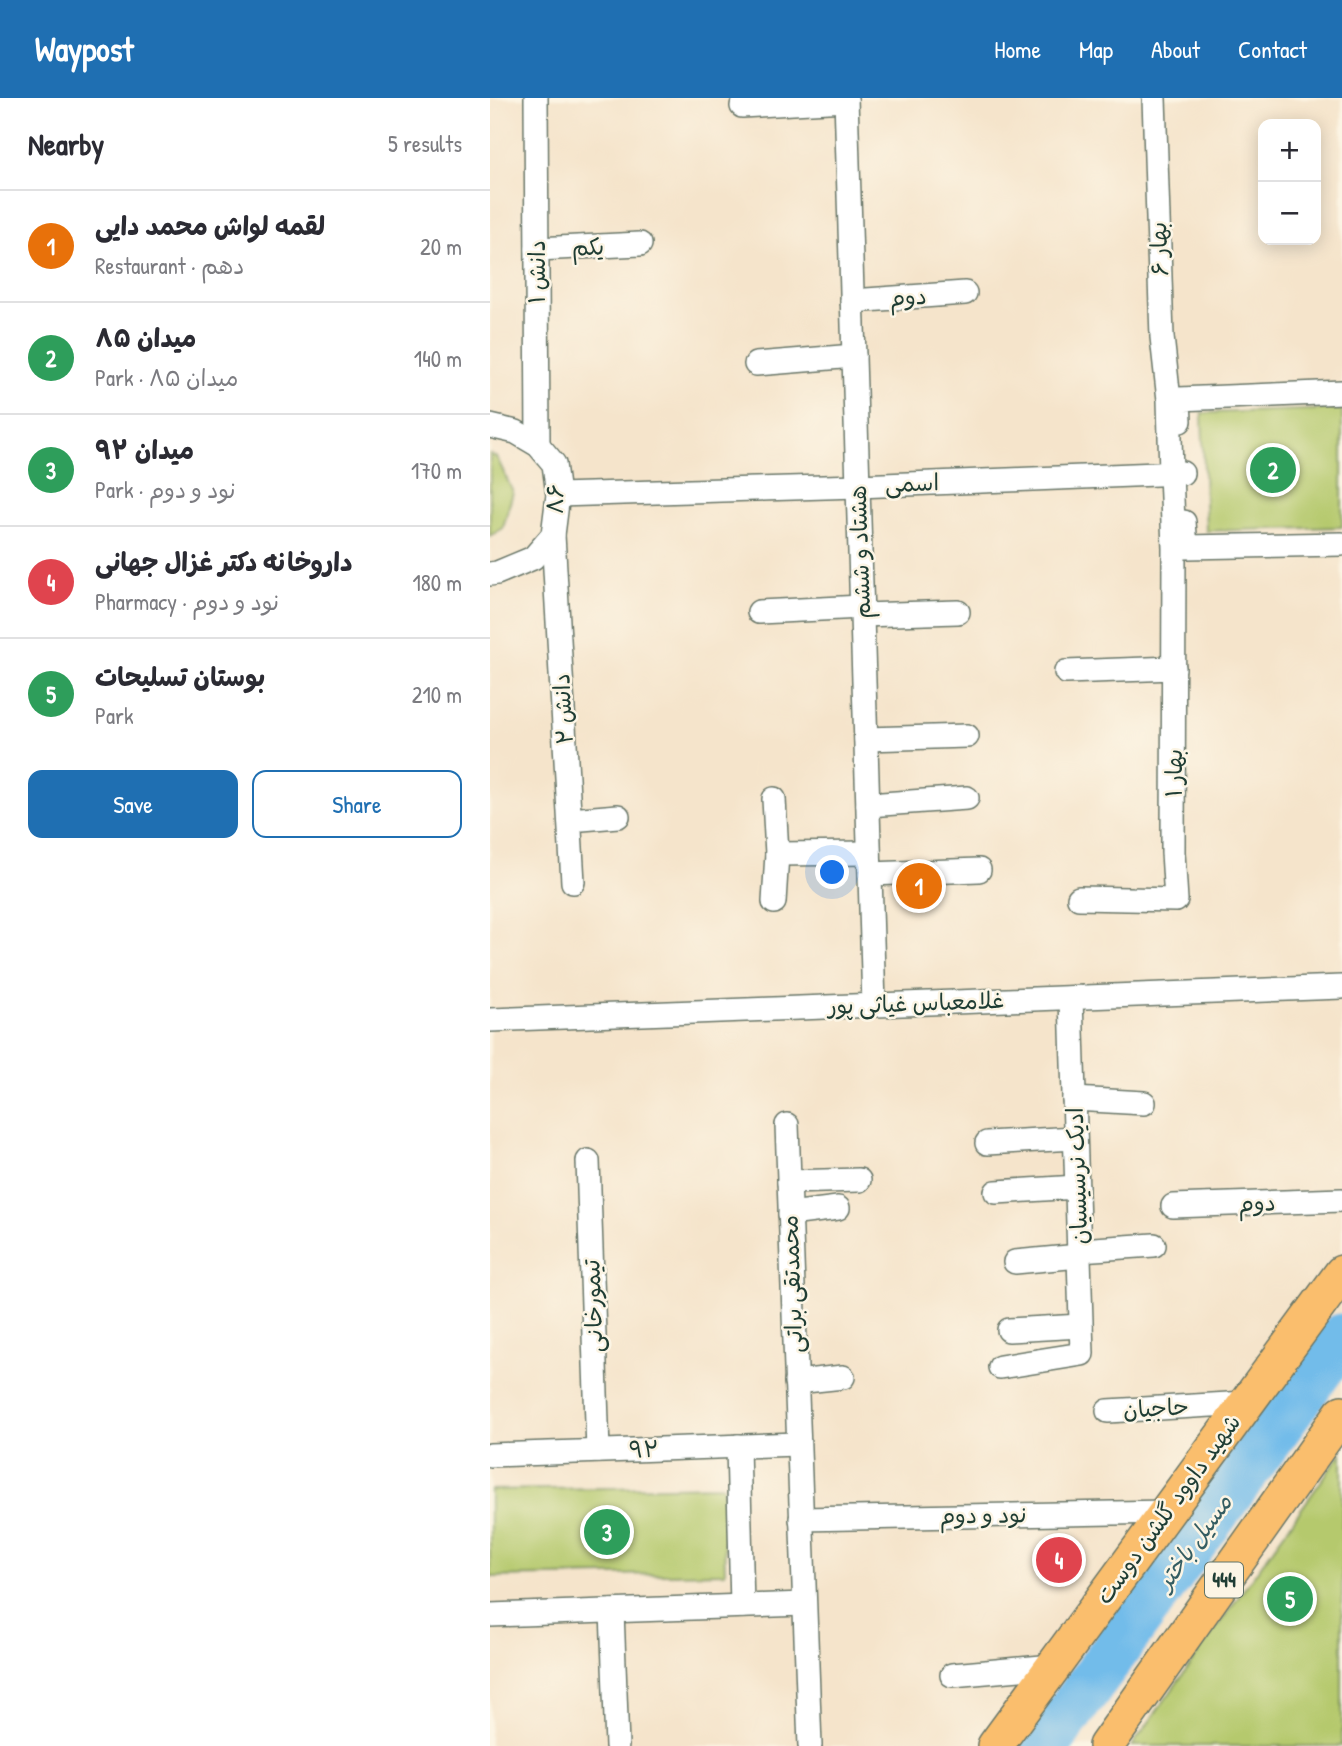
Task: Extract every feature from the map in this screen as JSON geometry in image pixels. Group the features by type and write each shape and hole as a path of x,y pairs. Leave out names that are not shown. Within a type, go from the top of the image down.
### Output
{"main road":[{"name":"شهید داوود گلشن دوست","path":"995,1746 1342,1273"},
{"name":"444","path":"1106,1746 1342,1413"}],"street":[{"name":"دانش ۱","path":"536,98 538,445"},
{"name":"بهار ۶","path":"1154,98 1162,337 1176,473"},
{"path":"743,106 846,99"},
{"name":"هشتاد و ششم","path":"846,99 874,1005"},
{"name":"یکم","path":"537,249 640,244"},
{"name":"دوم","path":"852,301 965,293"},
{"path":"756,364 854,356"},
{"path":"1342,392 1179,399 1176,473 1185,547 1342,544"},
{"path":"490,426 516,432 538,445"},
{"name":"۸۶","path":"490,574 533,558 553,535 558,495 554,464 538,445"},
{"name":"اسمی","path":"558,495 1176,473"},
{"name":"بهار ۱","path":"1079,898 1176,900 1173,852 1176,473"},
{"name":"دانش ۲","path":"553,535 573,882"},
{"path":"759,612 958,612"},
{"path":"1066,672 1174,668"},
{"path":"866,739 967,736"},
{"path":"868,805 967,798"},
{"path":"774,799 777,854 774,902"},
{"path":"570,820 618,816"},
{"path":"777,854 870,864 979,870"},
{"name":"غلامعباس غیاثی پور","path":"490,1020 1342,987"},
{"name":"ادیک نرسیسیان","path":"1000,1367 1082,1354 1071,998"},
{"path":"1074,1099 1144,1102"},
{"name":"محمدتقی براتی","path":"787,1125 798,1444"},
{"path":"987,1143 1076,1138"},
{"name":"تیمورخانی","path":"588,1161 598,1451"},
{"path":"789,1182 859,1181"},
{"path":"996,1192 1077,1187"},
{"name":"دوم","path":"1172,1206 1342,1200"},
{"path":"790,1214 838,1208"},
{"path":"1015,1262 1154,1245"},
{"path":"1009,1330 1081,1326"},
{"path":"796,1382 843,1377"},
{"name":"حاجیان","path":"1108,1411 1246,1403"},
{"path":"798,1444 810,1746"},
{"name":"۹۲","path":"490,1455 798,1444"},
{"path":"738,1446 742,1606"},
{"name":"نود و دوم","path":"801,1519 1166,1512"},
{"path":"490,1615 804,1604"},
{"path":"612,1611 617,1746"},
{"path":"952,1675 1053,1666"}],"green space":[{"path":"1342,409 1342,527 1206,531 1202,413"},
{"path":"490,454 497,458 513,492 503,528 490,536"},
{"path":"1342,1452 1342,1746 1132,1746"},
{"path":"723,1486 725,1573 490,1577 490,1490"}],"waterway":[{"name":"مسیل باختر","path":"1045,1746 1342,1338"}],"place":[{"name":"میدان ۸۵","path":"1273,470"},
{"name":"لقمه لواش محمد دايى","path":"919,886"},
{"name":"میدان ۹۲","path":"607,1532"},
{"name":"داروخانه دکتر غزال جهانی","path":"1059,1560"},
{"name":"بوستان تسلیحات","path":"1290,1599"}]}
